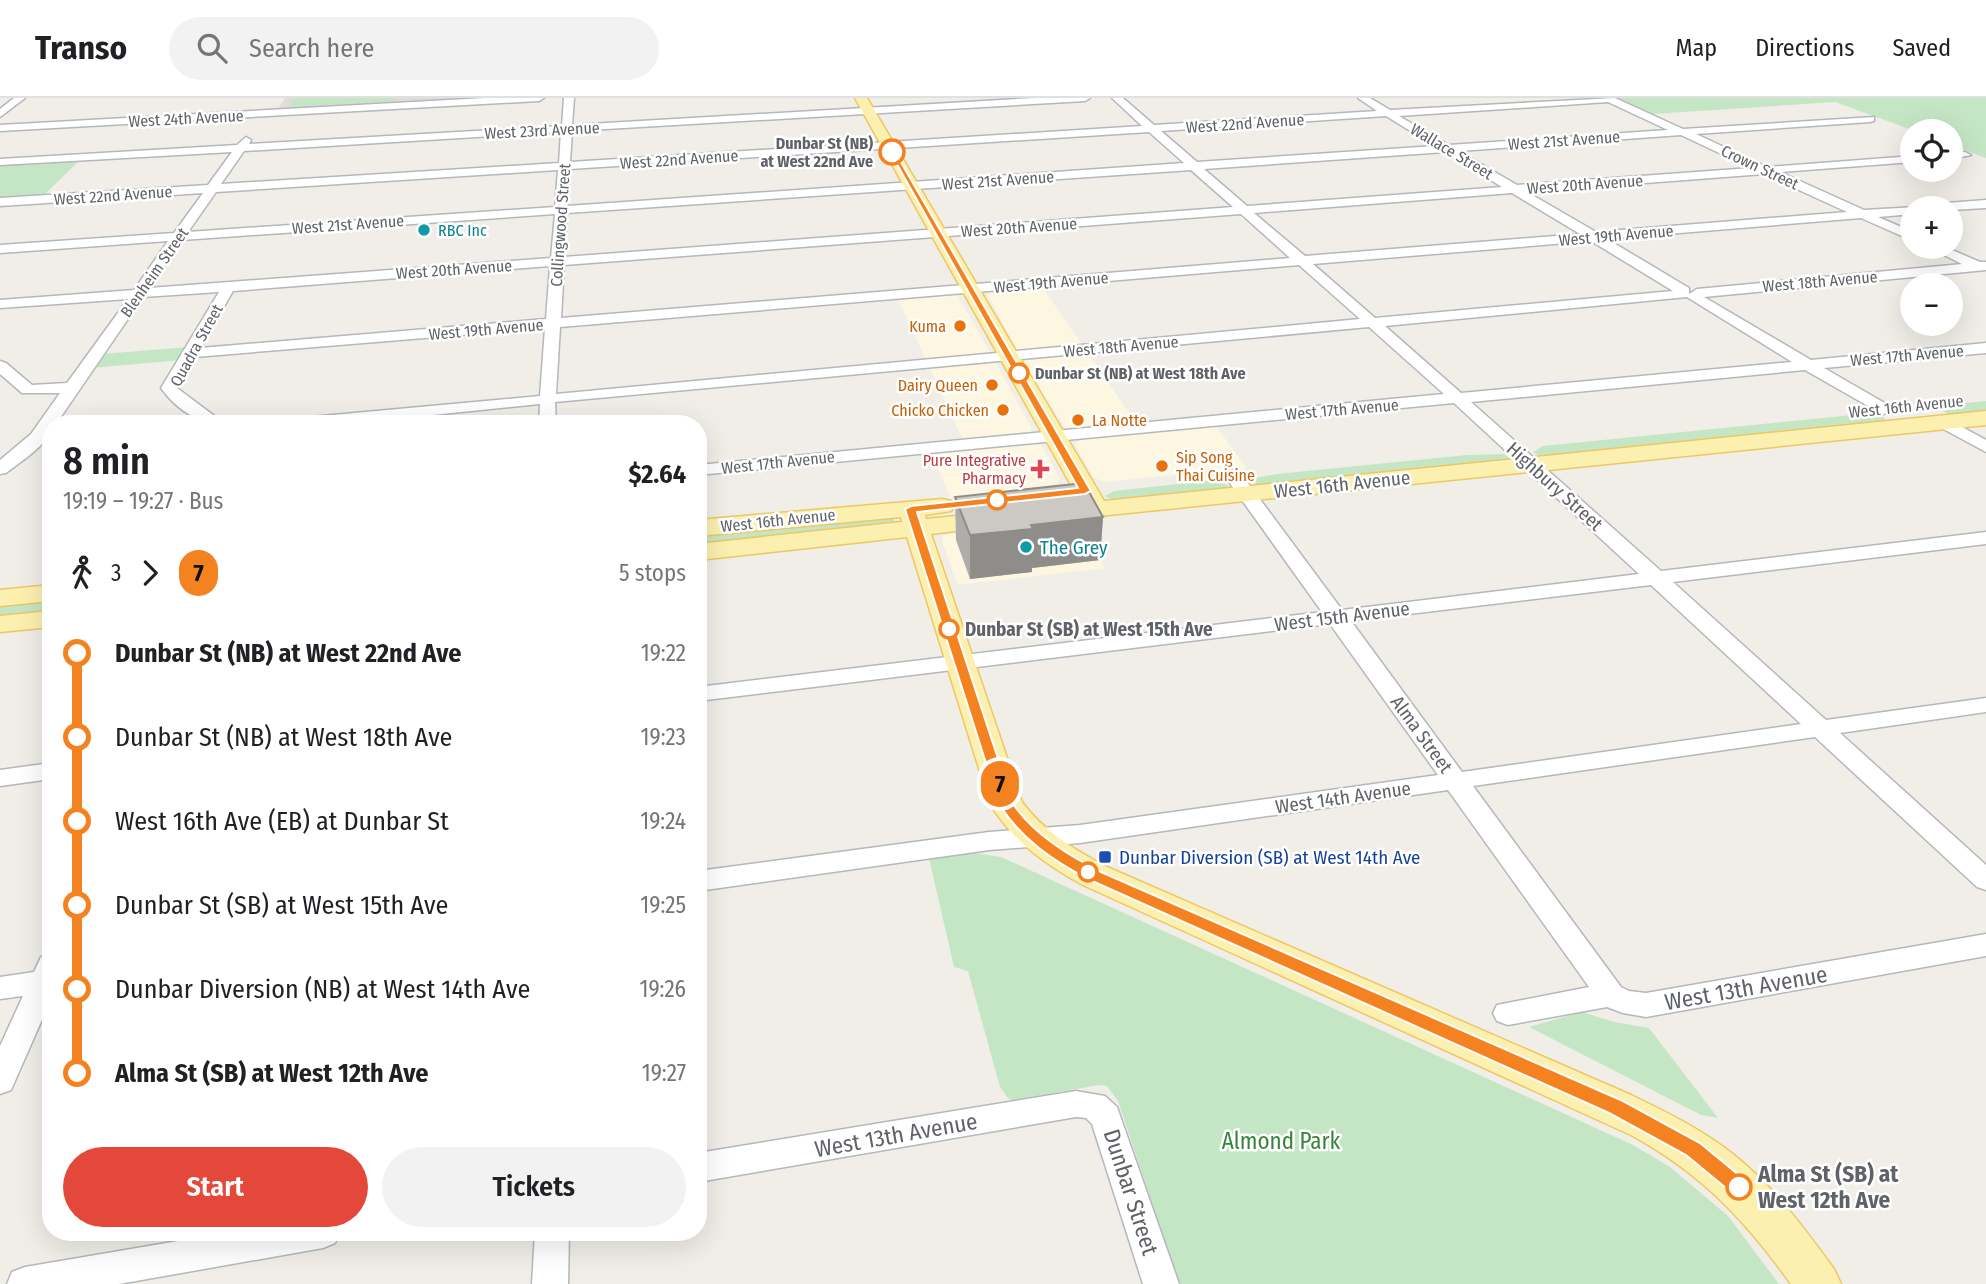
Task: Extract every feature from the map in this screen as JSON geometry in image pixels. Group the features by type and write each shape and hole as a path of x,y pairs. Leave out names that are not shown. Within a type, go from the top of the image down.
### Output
{"main road":[{"path":"864,104 1090,500"},
{"name":"West 16th Avenue","path":"707,551 914,519 1240,484 1513,447 1986,397"},
{"name":"West 16th Avenue","path":"1240,484 1531,463 1986,418"},
{"path":"914,519 1006,804 1033,837 1060,858 1096,876 1616,1107 1667,1133 1731,1178 1778,1229 1818,1284"},
{"name":"West 16th Avenue","path":"707,528 914,519"},
{"path":"0,598 42,594"},
{"path":"0,624 42,620"}],"street":[{"path":"0,114 20,98"},
{"name":"Blenheim Street","path":"54,415 277,98"},
{"name":"West 24th Avenue","path":"0,128 539,98"},
{"name":"Collingwood Street","path":"547,415 569,98"},
{"name":"West 23rd Avenue","path":"0,162 567,129 864,104 1084,98"},
{"name":"Highbury Street","path":"1118,98 1531,463 1986,880"},
{"name":"Wallace Street","path":"1363,98 1882,409"},
{"name":"West 22nd Avenue","path":"0,202 1609,99"},
{"name":"Crown Street","path":"1609,99 1900,231"},
{"name":"West 21st Avenue","path":"0,249 1870,119"},
{"name":"West 20th Avenue","path":"0,304 1900,160"},
{"path":"1963,206 1986,204"},
{"name":"West 19th Avenue","path":"190,353 1900,211"},
{"path":"1963,259 1984,268"},
{"name":"West 18th Avenue","path":"382,415 1984,268"},
{"name":"Quadra Street","path":"204,415 177,397 169,388 226,287"},
{"name":"West 17th Avenue","path":"707,469 1986,348"},
{"path":"0,366 28,390 71,388"},
{"path":"1942,421 1986,447"},
{"name":"Blenheim Street","path":"0,469 21,450 39,440"},
{"name":"Blenheim Street","path":"0,480 33,450 39,440"},
{"name":"Alma Street","path":"1240,484 1611,995"},
{"name":"West 15th Avenue","path":"707,693 1986,538"},
{"name":"West 14th Avenue","path":"707,880 981,842 1080,834 1986,705"},
{"path":"0,778 42,772"},
{"name":"West 13th Avenue","path":"1508,1013 1611,995 1623,1002 1646,1005 1986,945"},
{"path":"0,988 42,977"},
{"path":"0,1081 42,988"},
{"name":"West 13th Avenue","path":"707,1166 1076,1104 1094,1105"},
{"name":"Dunbar Street","path":"1094,1105 1106,1117 1161,1284"},
{"path":"24,1284 271,1241"},
{"path":"550,1284 552,1241"}],"shaded area":[{"path":"285,98 499,98 277,110"},
{"path":"1039,286 1043,288 1134,420 1133,424 1076,429 1064,426 1024,363 987,294"},
{"path":"957,294 997,365 1032,429 1030,433 965,439 961,436 897,297"},
{"path":"1215,425 1247,468 1104,482 1093,477 1075,444 1082,439"},
{"path":"1022,443 1041,445 1060,479 1056,484 1045,488 950,498 932,453"},
{"name":"The Grey","path":"1078,517 1105,568 957,583 942,541 943,536 958,530"}],"green space":[{"path":"295,98 395,98 394,101 289,107"},
{"path":"1618,98 1986,98 1986,158 1963,149 1963,119 1900,119 1900,126 1835,102 1653,114"},
{"path":"81,159 43,196 0,198 0,164"},
{"path":"189,347 181,360 92,368 102,354"},
{"path":"1986,401 1986,414 1949,414 1938,409 1944,405"},
{"path":"1862,414 1882,416 1886,421 1880,424 1567,457 1539,456 1533,452 1543,446"},
{"path":"1504,454 1510,459 1260,486 1253,482 1255,478 1277,474 1467,455"},
{"path":"1206,481 1223,482 1229,487 1114,501 1105,496 1114,491"},
{"path":"892,518 895,520 892,524 707,546 707,531"},
{"path":"42,598 42,613 0,617 0,603"},
{"name":"Almond Park","path":"974,853 1001,857 1633,1145 1670,1167 1728,1216 1779,1284 1179,1284 1118,1101 1107,1086 1099,1085 1013,1100 1009,1099 1000,1087 968,971 954,967 929,858"},
{"path":"1582,1012 1614,1022 1649,1028 1718,1118 1701,1115 1529,1027"}],"building":[{"path":"1084,483 1103,517 1031,525 1033,529 970,535 955,497"}],"bus line":[{"name":"7","path":"892,152 1085,491 911,509 1006,804 1017,821 1060,858 1096,876 1616,1107 1693,1149 1739,1187"}],"place":[{"name":"Dunbar St (NB) at West 22nd Ave","path":"892,152"},
{"name":"RBC Inc","path":"424,230"},
{"name":"Kuma","path":"960,326"},
{"name":"Dunbar St (NB) at West 18th Ave","path":"1019,373"},
{"name":"Dairy Queen","path":"992,385"},
{"name":"Chicko Chicken","path":"1003,410"},
{"name":"La Notte","path":"1078,420"},
{"name":"Sip Song Thai Cuisine","path":"1162,466"},
{"name":"Pure Integrative Pharmacy","path":"1040,469"},
{"name":"The Grey","path":"1026,547"},
{"name":"Dunbar St (SB) at West 15th Ave","path":"949,629"},
{"name":"Dunbar Diversion (SB) at West 14th Ave","path":"1105,857"},
{"name":"Alma St (SB) at West 12th Ave","path":"1739,1187"}]}
